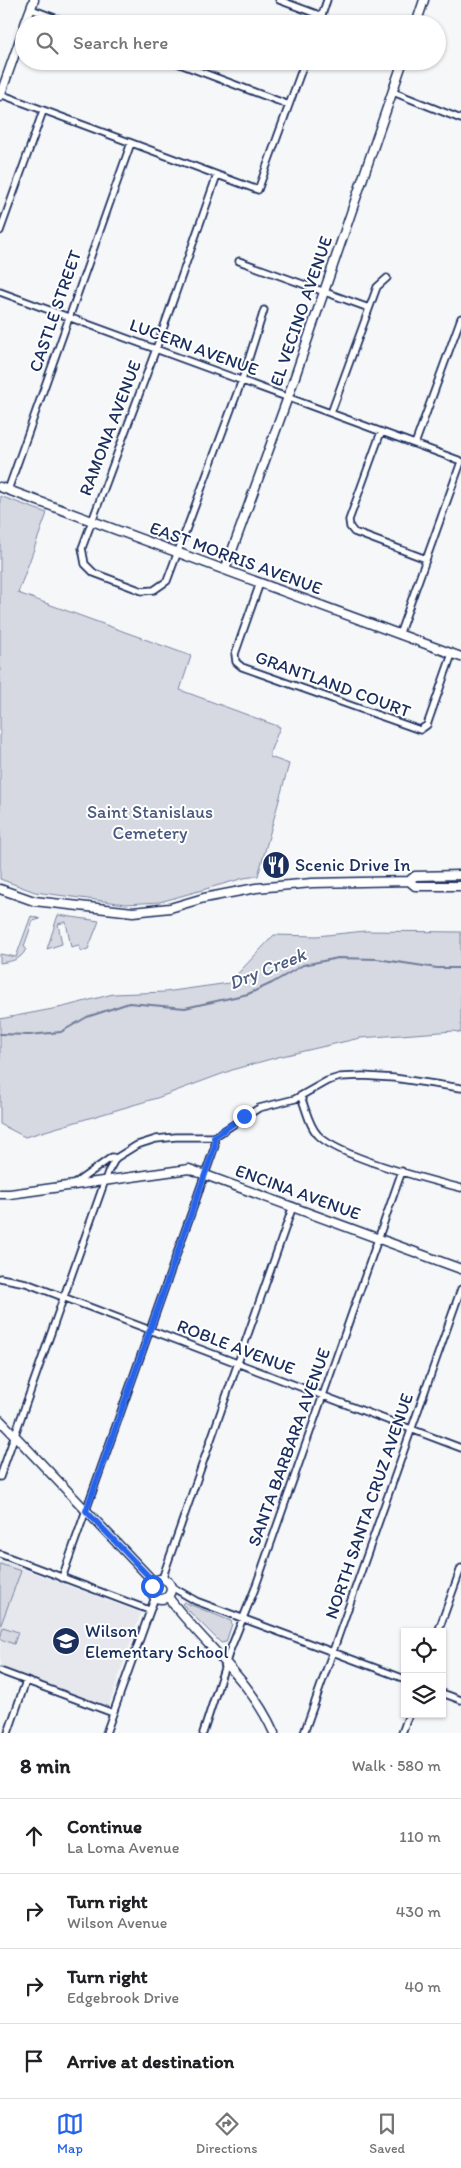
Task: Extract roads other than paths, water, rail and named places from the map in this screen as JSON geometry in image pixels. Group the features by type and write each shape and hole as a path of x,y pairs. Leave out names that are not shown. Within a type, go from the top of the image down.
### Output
{"street":[{"path":"29,15 34,0"},
{"path":"279,0 319,15"},
{"path":"322,15 328,0"},
{"path":"419,15 424,0"},
{"path":"31,9 47,15"},
{"path":"15,53 0,95 258,190 302,70"},
{"path":"196,70 289,105"},
{"name":"EL VECINO AVENUE","path":"225,570 288,397 400,70"},
{"path":"393,92 461,119"},
{"path":"0,231 43,111"},
{"name":"CASTLE STREET","path":"4,488 130,143"},
{"name":"RAMONA AVENUE","path":"179,553 164,585 154,590 142,591 94,573 88,568 83,559 82,548 156,349 217,175"},
{"path":"239,261 369,308"},
{"path":"331,413 377,287 388,278"},
{"name":"LUCERN AVENUE","path":"0,292 461,462"},
{"path":"179,553 242,380 264,310"},
{"path":"415,444 461,318"},
{"path":"381,432 349,520 350,527 354,532 426,559"},
{"path":"399,635 461,462"},
{"name":"EAST MORRIS AVENUE","path":"4,488 461,657"},
{"name":"GRANTLAND COURT","path":"260,583 235,654 236,662 242,667 420,730 427,725 452,654"},
{"path":"0,889 34,901 133,912 170,908 232,892 268,886 409,881 415,876 461,875"},
{"path":"409,881 415,886 461,886"},
{"path":"74,1184 112,1157 116,1158 137,1146 156,1140 214,1137 258,1108 301,1097 330,1080 352,1076 414,1080 461,1088"},
{"path":"301,1097 314,1129 326,1142 345,1151 402,1171 461,1188"},
{"path":"62,1578 215,1146 214,1137"},
{"path":"0,1475 105,1180 116,1158"},
{"name":"ENCINA AVENUE","path":"1,1196 186,1168 461,1269"},
{"name":"SANTA BARBARA AVENUE","path":"203,1733 242,1618 254,1591 402,1171"},
{"path":"172,1587 168,1597 160,1600 155,1597 151,1588 158,1580 292,1206"},
{"name":"ROBLE AVENUE","path":"0,1278 26,1283 461,1448"},
{"name":"NORTH SANTA CRUZ AVENUE","path":"304,1733 461,1289"},
{"path":"0,1420 86,1511 158,1580 169,1582 172,1587 191,1599 401,1678"},
{"path":"0,1554 149,1610"},
{"path":"439,1628 461,1568"},
{"path":"106,1733 155,1597"},
{"path":"168,1597 254,1695 274,1733"},
{"path":"0,1671 113,1713"},
{"path":"8,1733 26,1681"},
{"path":"446,1694 461,1700"},
{"path":"402,1733 408,1718"}],"waterway":[{"name":"Dry Creek","path":"0,1034 29,1035 61,1032 87,1017 129,1003 185,1008 248,994 303,965 338,958 377,959 437,968 461,968"}],"place":[{"name":"Scenic Drive In","path":"276,865"},
{"name":"Wilson Elementary School","path":"66,1641"}],"park label":[{"name":"Saint Stanislaus Cemetery","path":"150,822"}]}
